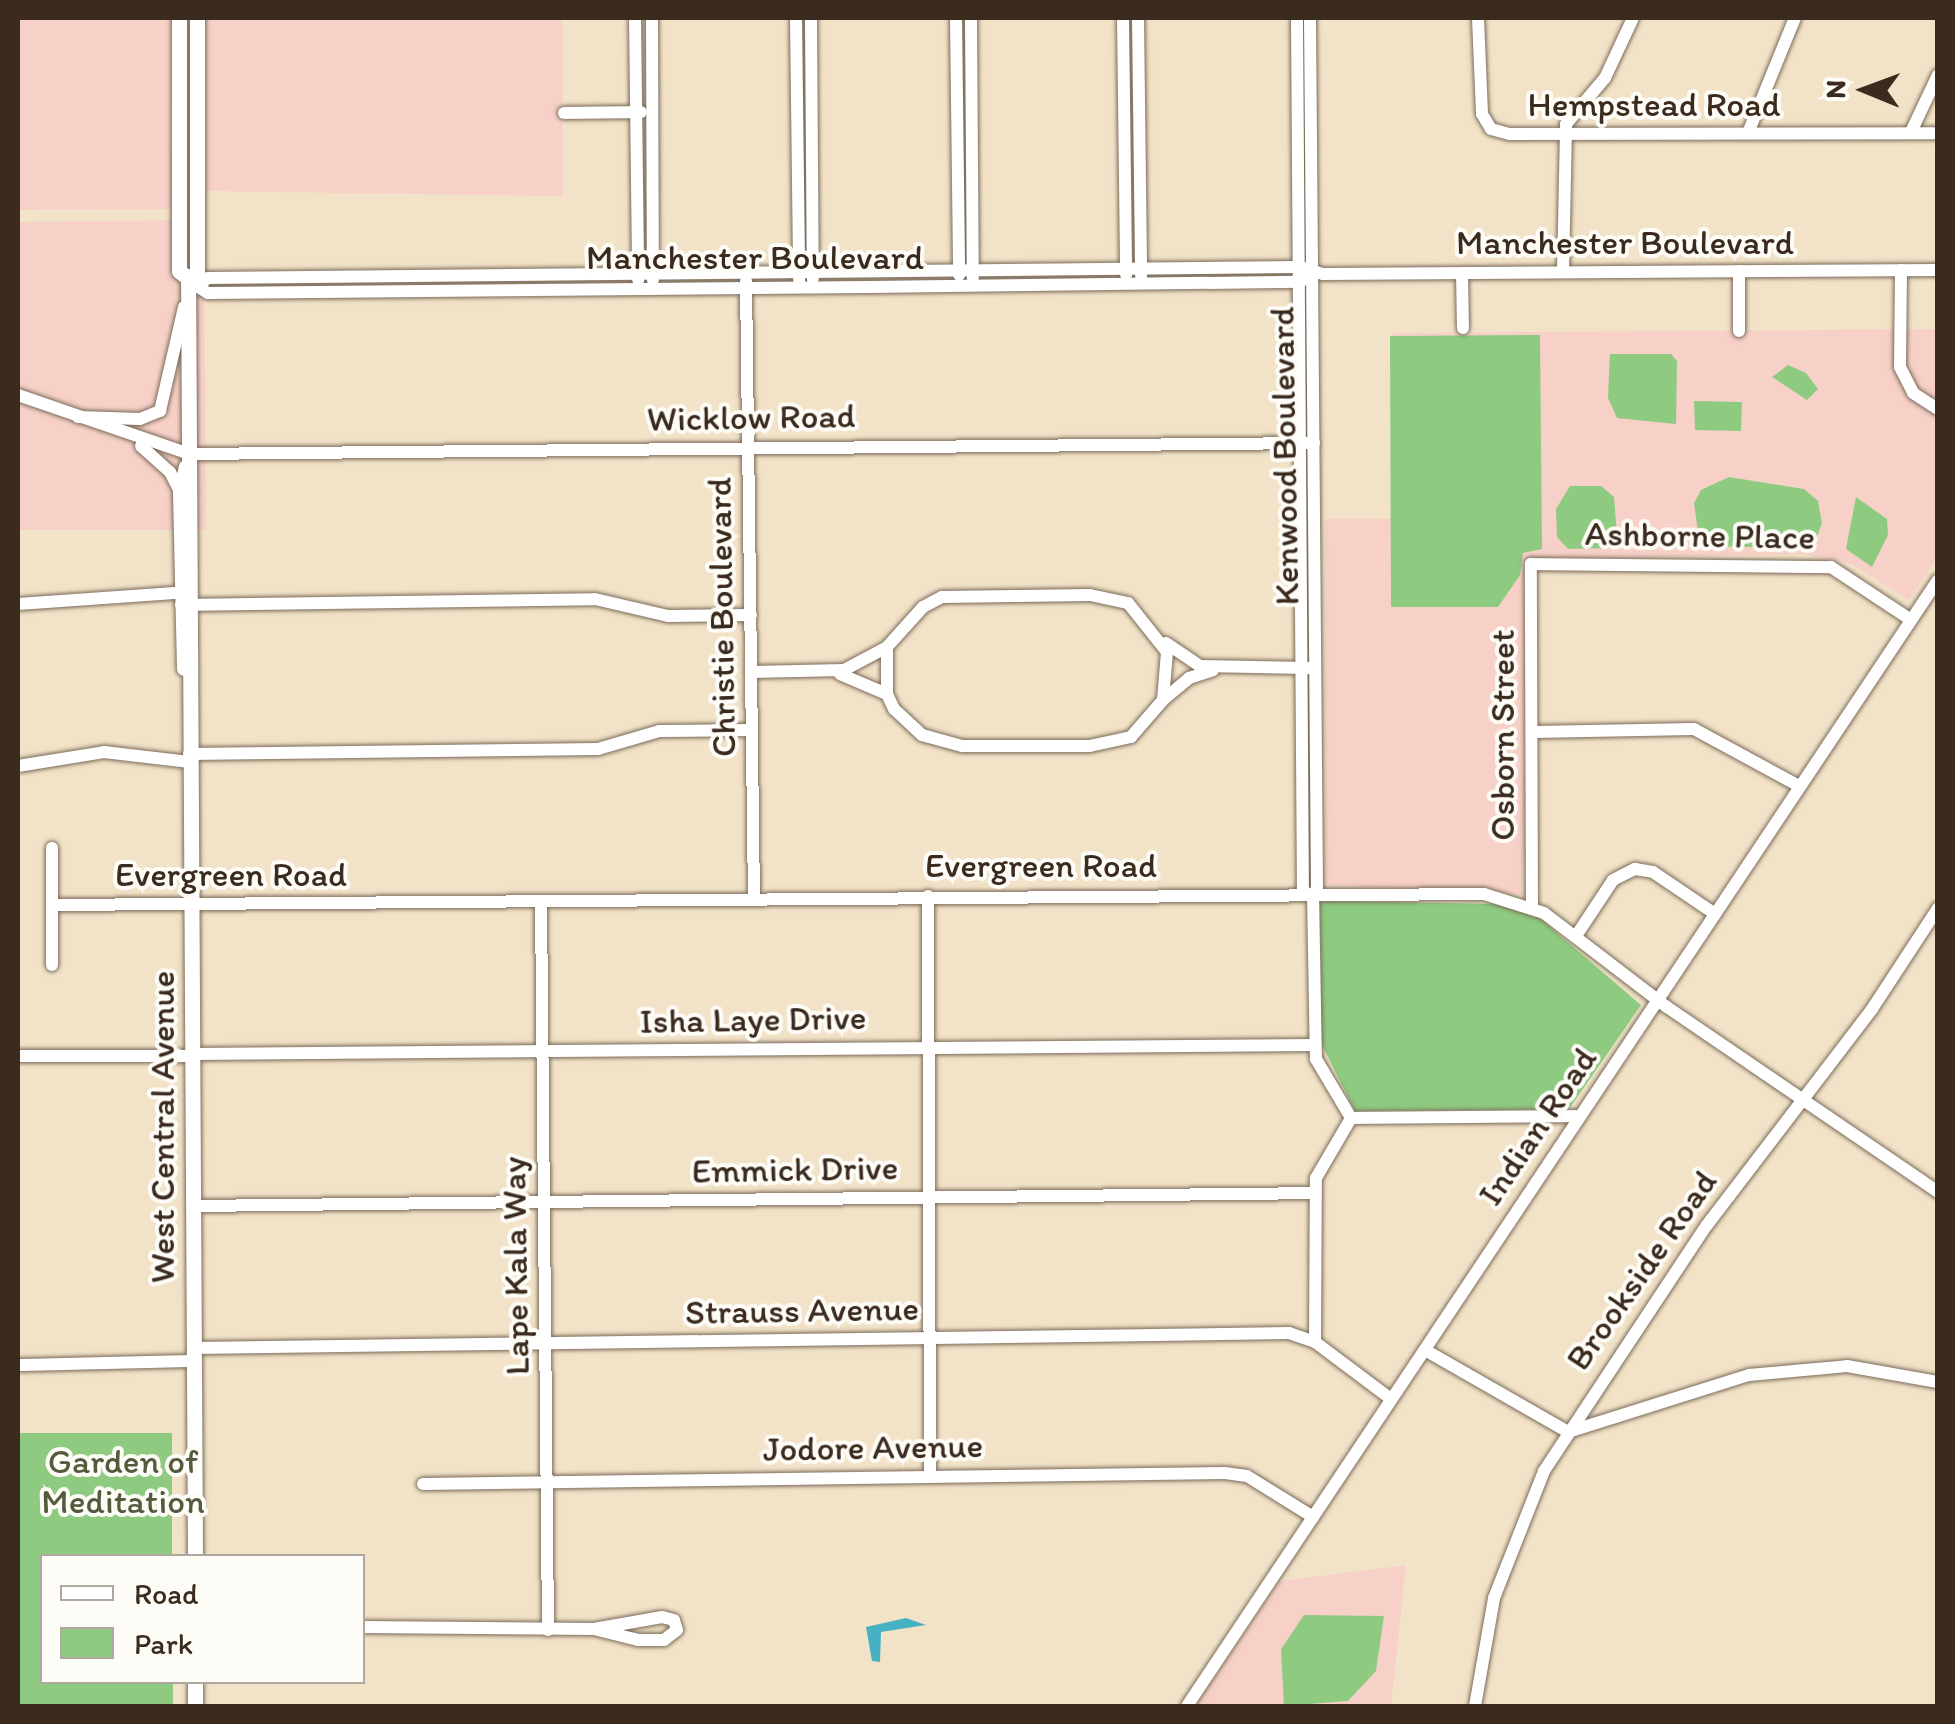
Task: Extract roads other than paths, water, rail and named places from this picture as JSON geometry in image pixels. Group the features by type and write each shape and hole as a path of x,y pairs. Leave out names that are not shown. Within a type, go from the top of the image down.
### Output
{"main road":[{"name":"West Central Avenue","path":"179,18 179,271 192,282"},
{"name":"West Central Avenue","path":"194,1554 187,599 192,282 198,273 197,18"},
{"path":"180,96 188,102 188,181 197,186"},
{"name":"West Central Avenue","path":"187,599 180,492 189,454"}],"street":[{"path":"635,18 646,281"},
{"path":"646,281 653,111 652,18"},
{"path":"796,18 806,280"},
{"path":"806,280 811,18"},
{"path":"956,18 966,278"},
{"path":"966,278 971,18"},
{"path":"1123,18 1133,277"},
{"path":"1133,277 1138,18"},
{"name":"Kenwood Boulevard","path":"1297,18 1314,1045"},
{"name":"Kenwood Boulevard","path":"1304,274 1310,18"},
{"name":"Hempstead Road","path":"1478,18 1477,89 1491,129 1564,134 1938,133"},
{"path":"1563,272 1564,134 1570,111 1605,78 1634,18"},
{"path":"1748,134 1795,18"},
{"path":"1911,132 1938,75"},
{"path":"564,113 653,111"},
{"path":"1901,270 1900,368 1913,393 1938,409"},
{"name":"Manchester Boulevard","path":"192,282 208,278 646,281 1938,270"},
{"path":"1739,272 1739,331"},
{"path":"1462,273 1463,328"},
{"name":"Christie Boulevard","path":"746,280 754,899"},
{"path":"78,417 140,419 160,410 192,282"},
{"path":"18,395 131,439 170,472 180,492"},
{"name":"Wicklow Road","path":"131,439 189,454 1307,443"},
{"name":"Ashborne Place","path":"1532,564 1831,567 1911,620"},
{"name":"Osborn Street","path":"1532,564 1532,906"},
{"name":"Indian Road","path":"1187,1706 1938,580"},
{"path":"752,672 832,672 868,662 888,646 909,618 942,598 1116,598 1186,660 1220,668 1309,668"},
{"path":"18,604 187,599 595,599 668,616 751,616"},
{"path":"1162,638 1168,670 1163,700"},
{"path":"886,694 888,646"},
{"path":"832,672 886,694 922,735 962,746 1118,741 1132,737 1163,700 1189,678 1220,668"},
{"path":"1533,732 1694,729 1799,786"},
{"path":"18,766 104,752 189,758 598,748 659,731 752,730"},
{"path":"52,848 52,965"},
{"path":"1576,936 1613,880 1634,869 1652,872 1715,914"},
{"name":"Evergreen Road","path":"52,905 1474,893 1532,906 1658,1000 1938,1192"},
{"path":"928,896 930,1476"},
{"name":"Lape Kala Way","path":"541,901 548,1630"},
{"name":"Brookside Road","path":"1475,1706 1485,1636 1512,1540 1568,1432 1707,1225 1872,1009 1938,908"},
{"path":"1314,1045 1351,1118"},
{"name":"Isha Laye Drive","path":"18,1056 1314,1045"},
{"path":"1351,1118 1579,1116"},
{"path":"1315,1342 1314,1193 1351,1118"},
{"name":"Emmick Drive","path":"193,1206 1314,1193"},
{"name":"Strauss Avenue","path":"18,1365 194,1354 547,1342 1289,1333 1315,1342 1391,1400"},
{"path":"1425,1350 1568,1432 1749,1374 1847,1366 1938,1382"},
{"name":"Jodore Avenue","path":"422,1484 1225,1473 1247,1476 1313,1517"},
{"path":"365,1626 594,1630 662,1617 674,1620 677,1630 664,1640 638,1640 594,1630"}],"water":[{"path":"906,1618 926,1625 881,1632 880,1662 872,1661 866,1627"}],"park label":[{"name":"Garden of Meditation","path":"123,1481"}]}
